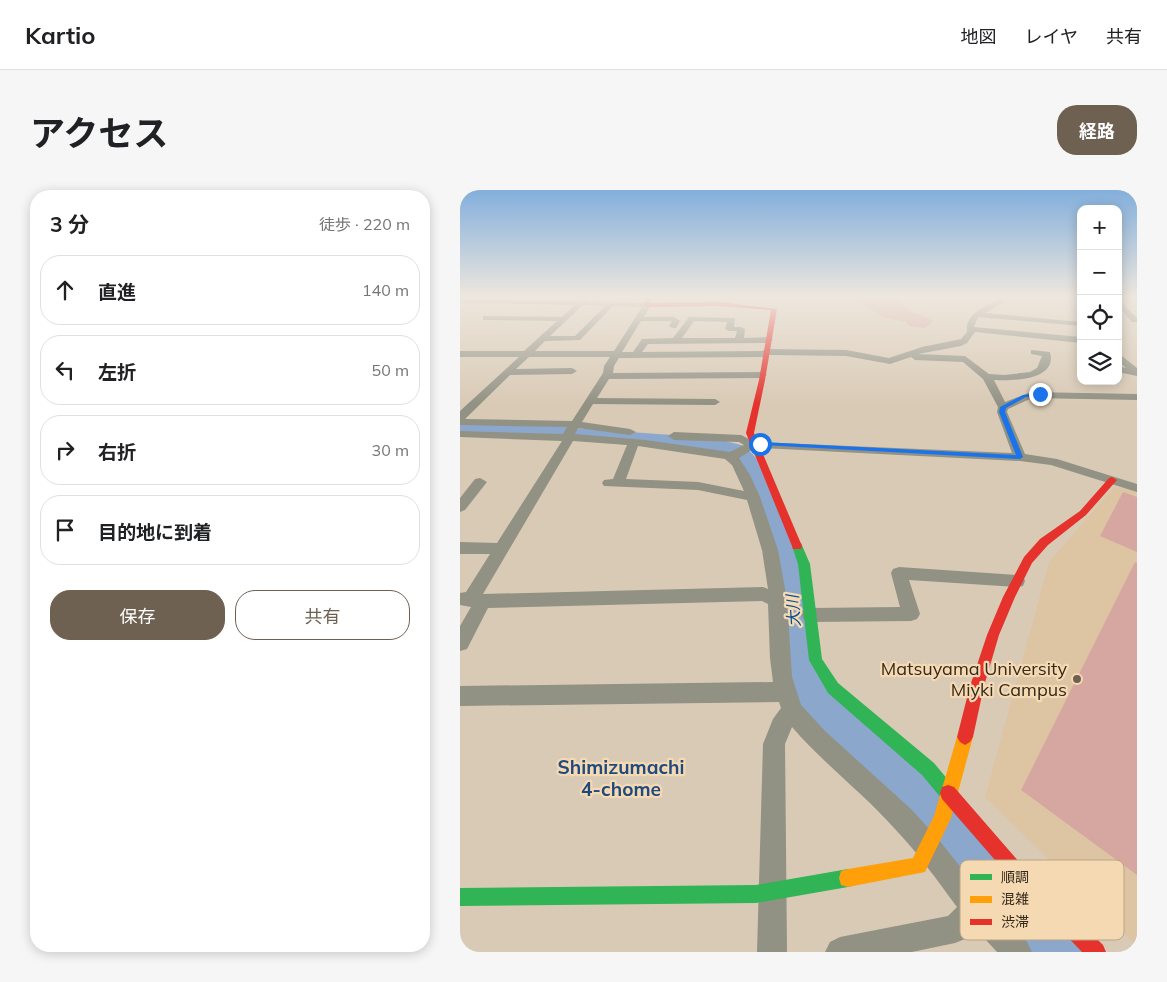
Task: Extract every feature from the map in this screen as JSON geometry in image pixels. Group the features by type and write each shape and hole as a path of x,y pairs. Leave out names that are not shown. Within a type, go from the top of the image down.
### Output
{"street":[{"path":"460,417 465,407 507,372 549,333"},
{"path":"542,339 577,338 582,333"},
{"path":"460,643 471,600 567,444 572,430 606,376 630,333"},
{"path":"675,341 682,333"},
{"path":"636,355 645,341 675,341 701,333"},
{"path":"717,333 743,341 769,340"},
{"path":"742,333 744,354"},
{"path":"741,451 750,433 770,333"},
{"path":"460,354 846,353 890,361 925,349 958,344 969,337 970,333"},
{"path":"1007,333 1077,340"},
{"path":"987,377 1027,377 1034,374 1041,369 1047,358 1047,354 1034,352"},
{"path":"1122,352 1137,367"},
{"path":"905,356 965,360 975,357"},
{"path":"965,360 987,377 993,385 996,397 1003,407 1002,412 1020,457"},
{"path":"1122,360 1137,373"},
{"path":"1122,370 1137,373"},
{"path":"507,372 572,371"},
{"path":"526,384 538,372"},
{"path":"1116,397 1129,390 1137,373"},
{"path":"606,376 762,375"},
{"path":"1003,407 1031,394 1066,397 1137,397"},
{"path":"590,401 715,402"},
{"path":"460,422 741,439 740,465 753,497 772,558 778,600 781,674 790,702 817,739 932,842 960,885"},
{"path":"460,434 572,430 634,442 741,451 760,444 1020,457 1053,462 1137,488"},
{"path":"634,442 614,483 698,486 753,497"},
{"path":"741,451 804,564 816,660 833,688 921,764 948,797 1006,860"},
{"path":"460,897 756,894 918,866 932,842 948,797 983,662 997,623 1017,581 1029,558 1039,546 1081,516 1112,480"},
{"path":"460,507 480,482"},
{"path":"460,548 502,549"},
{"path":"810,615 911,614 899,573 1017,581"},
{"path":"471,600 763,594 778,600"},
{"path":"460,696 790,702"},
{"path":"772,952 774,744 778,729 790,702"},
{"path":"840,952 955,929 960,924"},
{"path":"1006,940 1017,952"},
{"path":"1084,940 1096,952"}],"shaded area":[{"name":"Matsuyama University Miyki Campus","path":"1114,487 1137,490 1137,946 1124,933 1124,860 1049,860 985,797 1049,562"},
{"path":"1123,492 1137,497 1137,552 1100,536"},
{"path":"1135,562 1137,563 1137,875 1124,865 1124,860 1117,860 1021,790"}],"waterway":[{"name":"大川","path":"460,427 519,427 575,434 713,445 737,451 745,458 786,564 792,589 796,669 819,704 871,749 971,860"},
{"name":"大川","path":"1053,940 1066,952"}],"traffic: fast":[{"path":"797,546 804,564 816,660 833,688 928,769 948,793"},
{"path":"460,897 756,894 848,878"}],"traffic: slow":[{"path":"848,878 919,866 942,818 965,737"}],"traffic: jam":[{"path":"770,333 750,433 797,546"},
{"path":"965,737 977,686 993,635 1009,597 1028,560 1044,542 1083,513 1112,480"},
{"path":"948,793 1006,860"},
{"path":"1084,940 1096,952"}],"place":[{"name":"Matsuyama University Miyki Campus","path":"1077,679"}],"district":[{"name":"Shimizumachi 4-chome","path":"621,778"}],"route":[{"path":"760,444 1020,457 1002,412 1003,407 1025,396 1040,394"}]}
